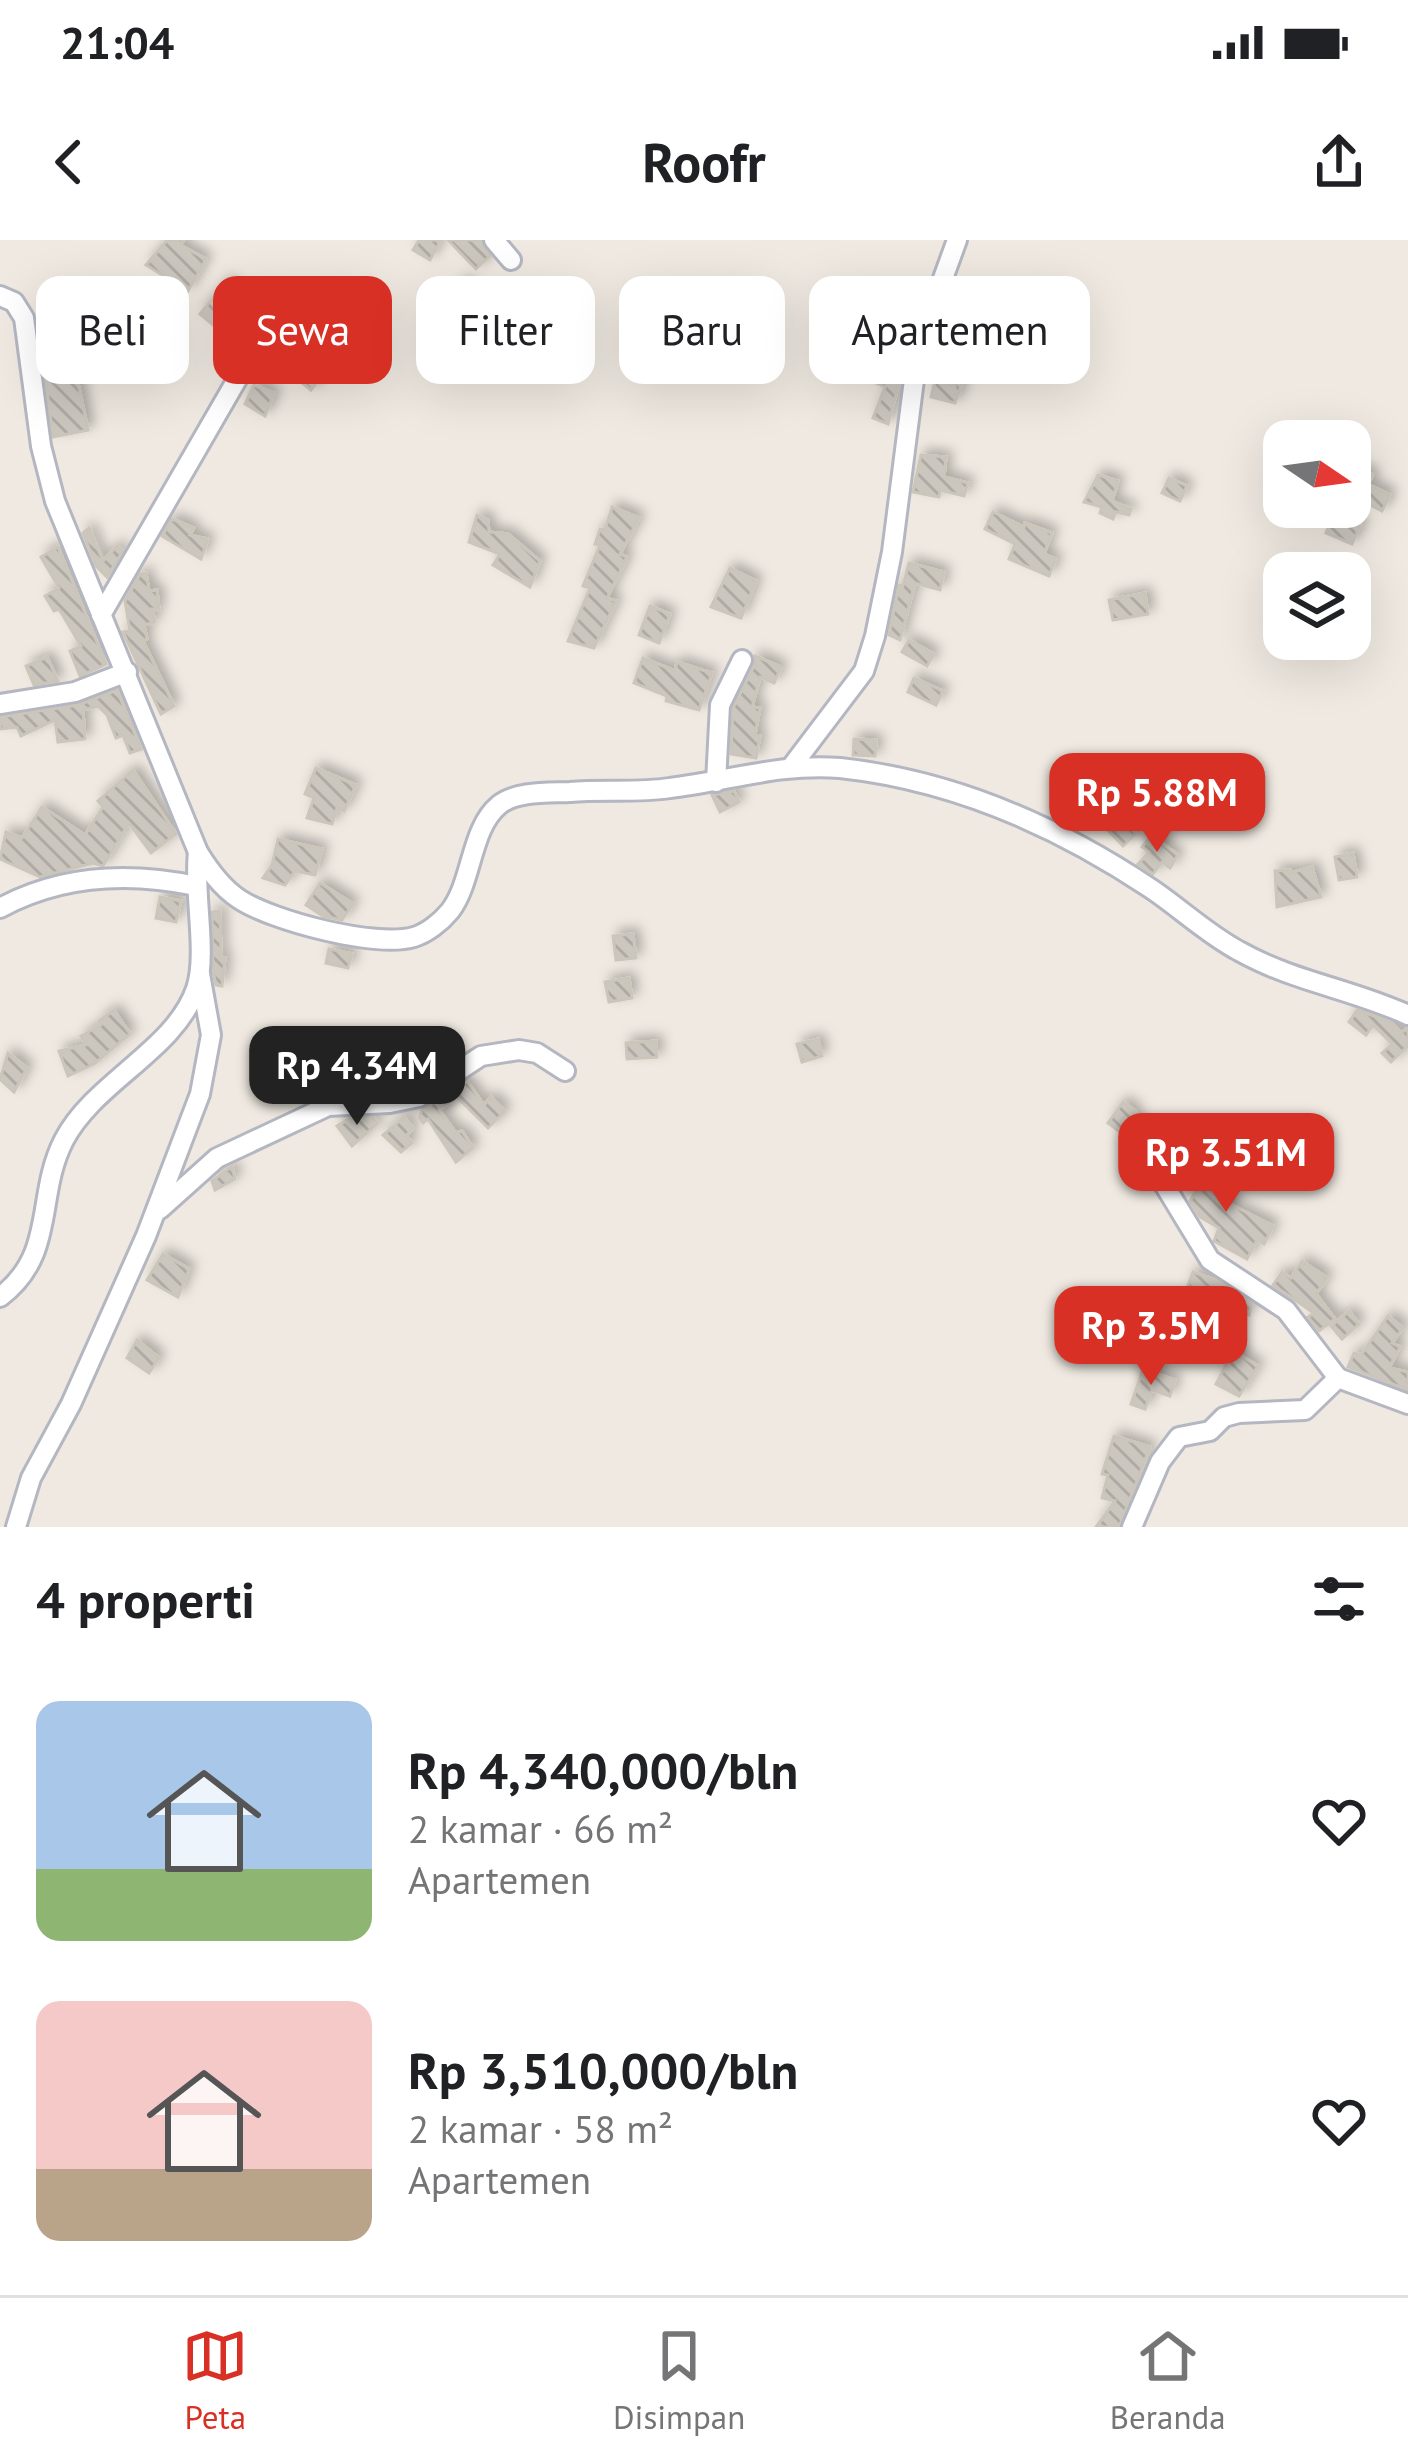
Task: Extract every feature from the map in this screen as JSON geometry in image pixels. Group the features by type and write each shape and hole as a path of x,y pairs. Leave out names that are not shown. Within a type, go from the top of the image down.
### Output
{"street":[{"path":"494,240 511,260"},
{"path":"792,766 864,671 875,636 892,552 915,372 957,240"},
{"path":"0,296 14,302 24,318 47,476 198,851 230,892 275,917 348,934 405,939 424,933 450,911 486,823 510,799 572,791 664,789 792,766 880,775 1008,809 1146,886 1238,951 1314,985 1366,997 1408,1015"},
{"path":"101,614 234,384"},
{"path":"716,782 720,705 742,660"},
{"path":"0,704 75,692 127,672"},
{"path":"16,1527 31,1478 89,1365 156,1212 207,1069 211,1019 200,974 198,851"},
{"path":"0,908 48,887 98,878 196,886"},
{"path":"0,1297 20,1282 31,1264 64,1138 89,1105 186,1010 200,974"},
{"path":"156,1212 217,1158 328,1106 418,1097 481,1056 519,1050 537,1053 565,1070"},
{"path":"1148,1158 1210,1260 1286,1310 1338,1378 1408,1404"},
{"path":"1132,1527 1160,1462 1179,1437 1210,1430 1224,1417 1239,1413 1305,1410 1338,1378"}],"building":[{"path":"167,240 184,240 180,245 206,259 189,289 189,276 164,276 146,265"},
{"path":"419,240 441,240 430,260 413,250"},
{"path":"448,240 479,240 490,256 476,269"},
{"path":"213,298 213,325 200,314"},
{"path":"46,384 78,384 88,430 53,437"},
{"path":"878,384 899,384 888,424 873,418 885,387"},
{"path":"934,384 962,384 955,403 931,397"},
{"path":"254,385 274,393 265,416 245,404"},
{"path":"921,455 946,457 944,477 968,483 964,496 940,490 939,497 913,492"},
{"path":"1098,475 1118,481 1112,501 1131,509 1129,515 1116,512 1113,519 1100,513 1102,507 1084,502"},
{"path":"1169,478 1187,486 1180,501 1162,493"},
{"path":"1371,486 1390,495 1382,511 1371,506"},
{"path":"612,507 639,518 620,554 627,557 607,598 616,601 594,648 568,641 590,588 583,586 600,545 595,544"},
{"path":"993,512 1024,527 1025,523 1052,533 1044,554 1056,559 1049,576 1009,559 1015,544 985,529"},
{"path":"477,515 488,520 489,532 508,534 540,561 530,587 493,565 500,554 469,542"},
{"path":"172,519 194,528 190,535 208,539 201,559 162,536"},
{"path":"89,528 103,561 117,546 123,551 107,577 96,566 83,533"},
{"path":"1328,528 1359,528 1352,544 1326,533"},
{"path":"58,547 106,664 80,676 70,651 81,646 59,609 54,611 45,596 59,588 41,557"},
{"path":"909,563 944,572 940,590 915,583 900,640 889,635 899,585 903,586"},
{"path":"730,568 756,581 741,618 711,607"},
{"path":"146,573 149,591 157,590 159,610 152,609 155,622 144,625 147,639 143,641 174,706 161,714 123,632 130,631 125,601 140,574"},
{"path":"1145,593 1148,614 1113,620 1109,600"},
{"path":"650,606 670,614 659,643 639,635"},
{"path":"909,640 934,654 927,666 902,652"},
{"path":"755,656 781,667 774,683 760,677 752,707 760,708 756,758 731,754 733,708"},
{"path":"47,657 58,681 34,685 26,666"},
{"path":"643,658 675,671 677,662 712,673 699,710 666,701 667,696 634,683"},
{"path":"914,678 943,691 936,705 908,692"},
{"path":"117,690 141,749 130,753 123,735 116,738 98,706 83,710 85,739 58,742 55,720 21,736 17,727 0,729 0,717 78,705"},
{"path":"854,739 876,740 875,756 853,755"},
{"path":"316,768 356,785 344,811 337,808 332,824 307,818 314,798 305,794"},
{"path":"133,770 176,834 151,853 129,823 103,866 93,863 40,877 0,859 6,832 22,838 42,807 85,835 103,807 98,801"},
{"path":"1102,775 1113,789 1106,794 1112,807 1136,834 1123,846 1075,796"},
{"path":"734,791 739,802 720,812 712,795"},
{"path":"1151,835 1178,855 1170,868 1162,862 1153,874 1138,864 1149,852 1142,847"},
{"path":"278,839 322,849 315,875 295,871 285,885 263,878 272,865"},
{"path":"1353,853 1357,877 1339,880 1335,857"},
{"path":"1312,867 1321,897 1277,907 1275,871 1290,873"},
{"path":"320,883 353,904 342,920 323,916 306,905"},
{"path":"160,897 181,901 176,922 156,918"},
{"path":"220,911 221,958 225,958 222,986 216,985 213,971 212,912"},
{"path":"633,934 636,958 616,960 613,936"},
{"path":"329,949 352,954 348,968 326,963"},
{"path":"629,978 632,998 609,1002 605,982"},
{"path":"114,1010 130,1034 94,1064 68,1076 59,1051 86,1045 81,1036 101,1025 99,1021"},
{"path":"1357,1010 1391,1022 1401,1033 1408,1028 1408,1046 1391,1062 1382,1053 1392,1044 1373,1025 1366,1035 1349,1022"},
{"path":"818,1039 822,1056 802,1062 797,1044"},
{"path":"656,1041 657,1057 627,1059 626,1043"},
{"path":"8,1053 27,1068 14,1092 0,1079"},
{"path":"467,1081 484,1105 491,1097 505,1111 488,1128 457,1097 439,1110 473,1148 456,1162 428,1119 423,1123 419,1118 422,1110"},
{"path":"1123,1102 1137,1112 1131,1120 1141,1128 1132,1141 1108,1123"},
{"path":"374,1117 378,1123 352,1146 337,1126 350,1118"},
{"path":"404,1117 413,1128 406,1136 412,1143 401,1152 383,1135"},
{"path":"232,1166 235,1179 215,1190 212,1181"},
{"path":"1195,1166 1230,1186 1222,1200 1273,1226 1264,1244 1257,1240 1247,1259 1214,1241 1219,1228 1200,1217 1190,1201 1196,1191 1185,1185"},
{"path":"163,1254 189,1269 178,1297 147,1280"},
{"path":"1302,1261 1327,1278 1316,1294 1335,1319 1319,1331 1308,1317 1314,1313 1273,1285 1282,1272 1291,1278"},
{"path":"1193,1272 1216,1280 1252,1304 1249,1315 1187,1288"},
{"path":"1349,1311 1359,1324 1342,1339 1331,1326"},
{"path":"1388,1316 1403,1328 1392,1343 1400,1347 1389,1368 1408,1372 1408,1390 1348,1367 1354,1353 1361,1355"},
{"path":"137,1340 159,1358 149,1373 127,1358"},
{"path":"1233,1351 1258,1366 1239,1396 1216,1384"},
{"path":"1143,1369 1175,1380 1170,1396 1152,1390 1145,1409 1131,1404"},
{"path":"1114,1436 1150,1447 1119,1527 1096,1527 1115,1501 1102,1498 1108,1475 1102,1474"}]}
